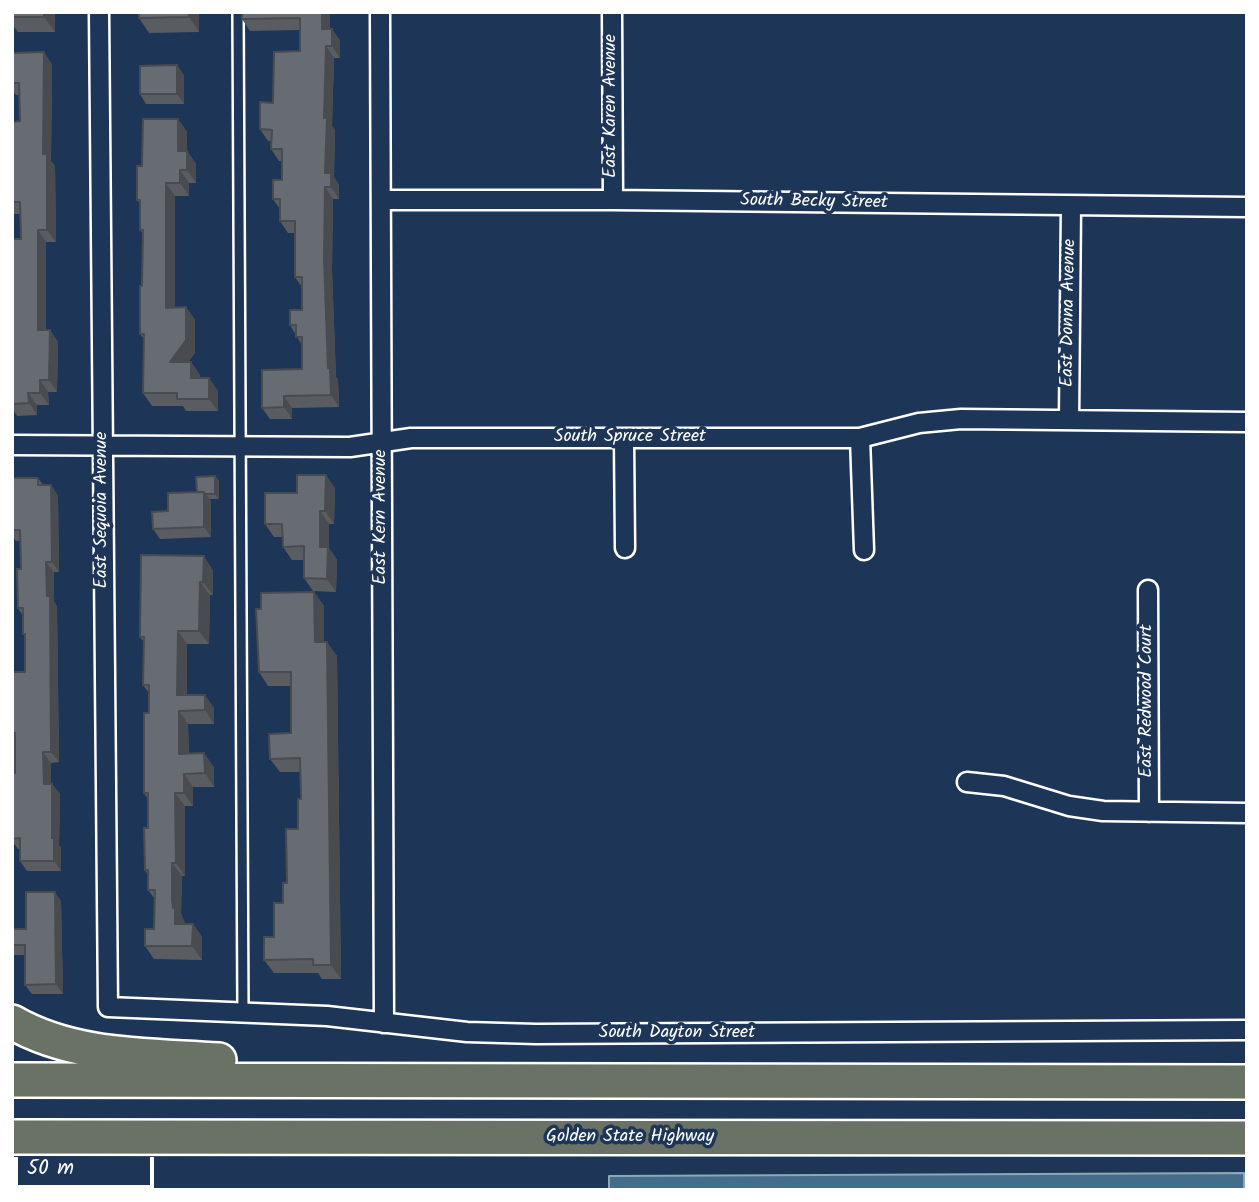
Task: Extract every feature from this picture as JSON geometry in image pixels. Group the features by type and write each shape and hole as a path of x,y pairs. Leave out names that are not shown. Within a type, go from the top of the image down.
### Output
{"highway":[{"path":"12,1022 71,1047 241,1062 328,1080"},
{"path":"12,1080 1247,1082"},
{"name":"Golden State Highway","path":"12,1137 1247,1138"}],"street":[{"name":"East Sequoia Avenue","path":"99,12 108,1007"},
{"name":"East Kern Avenue","path":"380,12 384,1023"},
{"name":"East Karen Avenue","path":"612,12 613,200"},
{"name":"South Becky Street","path":"382,200 1247,207"},
{"name":"East Donna Avenue","path":"1069,420 1071,206"},
{"name":"South Spruce Street","path":"12,445 350,447 411,438 860,438 919,423 961,419 1247,422"},
{"path":"624,438 625,548"},
{"path":"860,438 864,550"},
{"name":"East Redwood Court","path":"1148,590 1149,812"},
{"path":"967,782 1004,786 1069,806 1103,811 1247,813"},
{"name":"South Dayton Street","path":"108,1007 327,1016 467,1032 536,1034 1247,1030"}],"lane":[{"path":"238,12 243,1013"}],"water":[{"path":"1244,1173 1244,1190 609,1190 609,1176"}],"building":[{"path":"12,12 44,12 44,17 12,17"},
{"path":"139,12 189,12 189,17 139,18"},
{"path":"242,12 322,12 322,29 332,29 332,46 326,46 324,118 327,118 325,173 331,173 331,187 325,187 324,259 331,395 284,396 284,407 262,408 262,370 302,369 302,337 296,337 296,325 290,325 290,310 302,310 302,277 295,277 295,221 280,221 280,199 273,199 273,180 282,180 282,149 271,149 272,130 260,129 260,102 273,103 274,52 300,51 300,18 242,19"},
{"path":"44,52 43,154 47,154 47,230 38,230 38,330 50,330 49,380 40,380 40,393 28,393 29,403 12,404 12,239 21,239 20,202 12,202 12,122 20,121 19,83 12,83 12,53"},
{"path":"177,65 177,94 140,94 140,66"},
{"path":"143,119 178,119 178,151 187,151 187,170 180,170 180,183 166,183 166,308 186,307 186,340 170,362 191,362 191,378 209,378 209,399 177,399 177,393 143,393 144,334 140,334 140,286 143,230 140,230 140,200 137,200 137,166 142,166"},
{"path":"297,475 326,475 325,511 320,511 320,547 328,547 327,579 304,578 304,546 283,547 282,524 265,524 265,493 297,493"},
{"path":"215,476 215,494 197,492 196,477"},
{"path":"12,478 38,478 38,485 51,485 52,562 46,562 47,596 50,596 51,752 43,752 44,784 52,784 54,861 20,861 20,838 12,839 15,733 12,733 12,672 25,672 25,634 23,608 18,608 20,530 12,530"},
{"path":"204,492 204,527 153,529 152,512 168,511 168,493"},
{"path":"141,555 204,556 203,582 200,582 199,631 178,631 177,695 205,695 205,710 179,711 179,754 204,753 205,773 184,774 184,793 175,793 176,863 172,863 172,900 175,924 193,924 192,946 145,946 145,929 154,929 155,890 148,890 148,870 145,870 144,828 148,828 148,793 144,793 144,713 149,713 149,685 143,685 144,637 140,637"},
{"path":"314,592 315,642 327,642 331,965 313,965 313,959 264,960 264,937 274,937 274,903 283,903 283,883 287,883 286,829 298,829 298,799 301,799 300,758 270,759 269,734 291,733 291,672 259,672 256,609 261,609 261,593"},
{"path":"26,892 55,892 56,984 25,985 25,945 12,945 12,929 26,929"}]}
